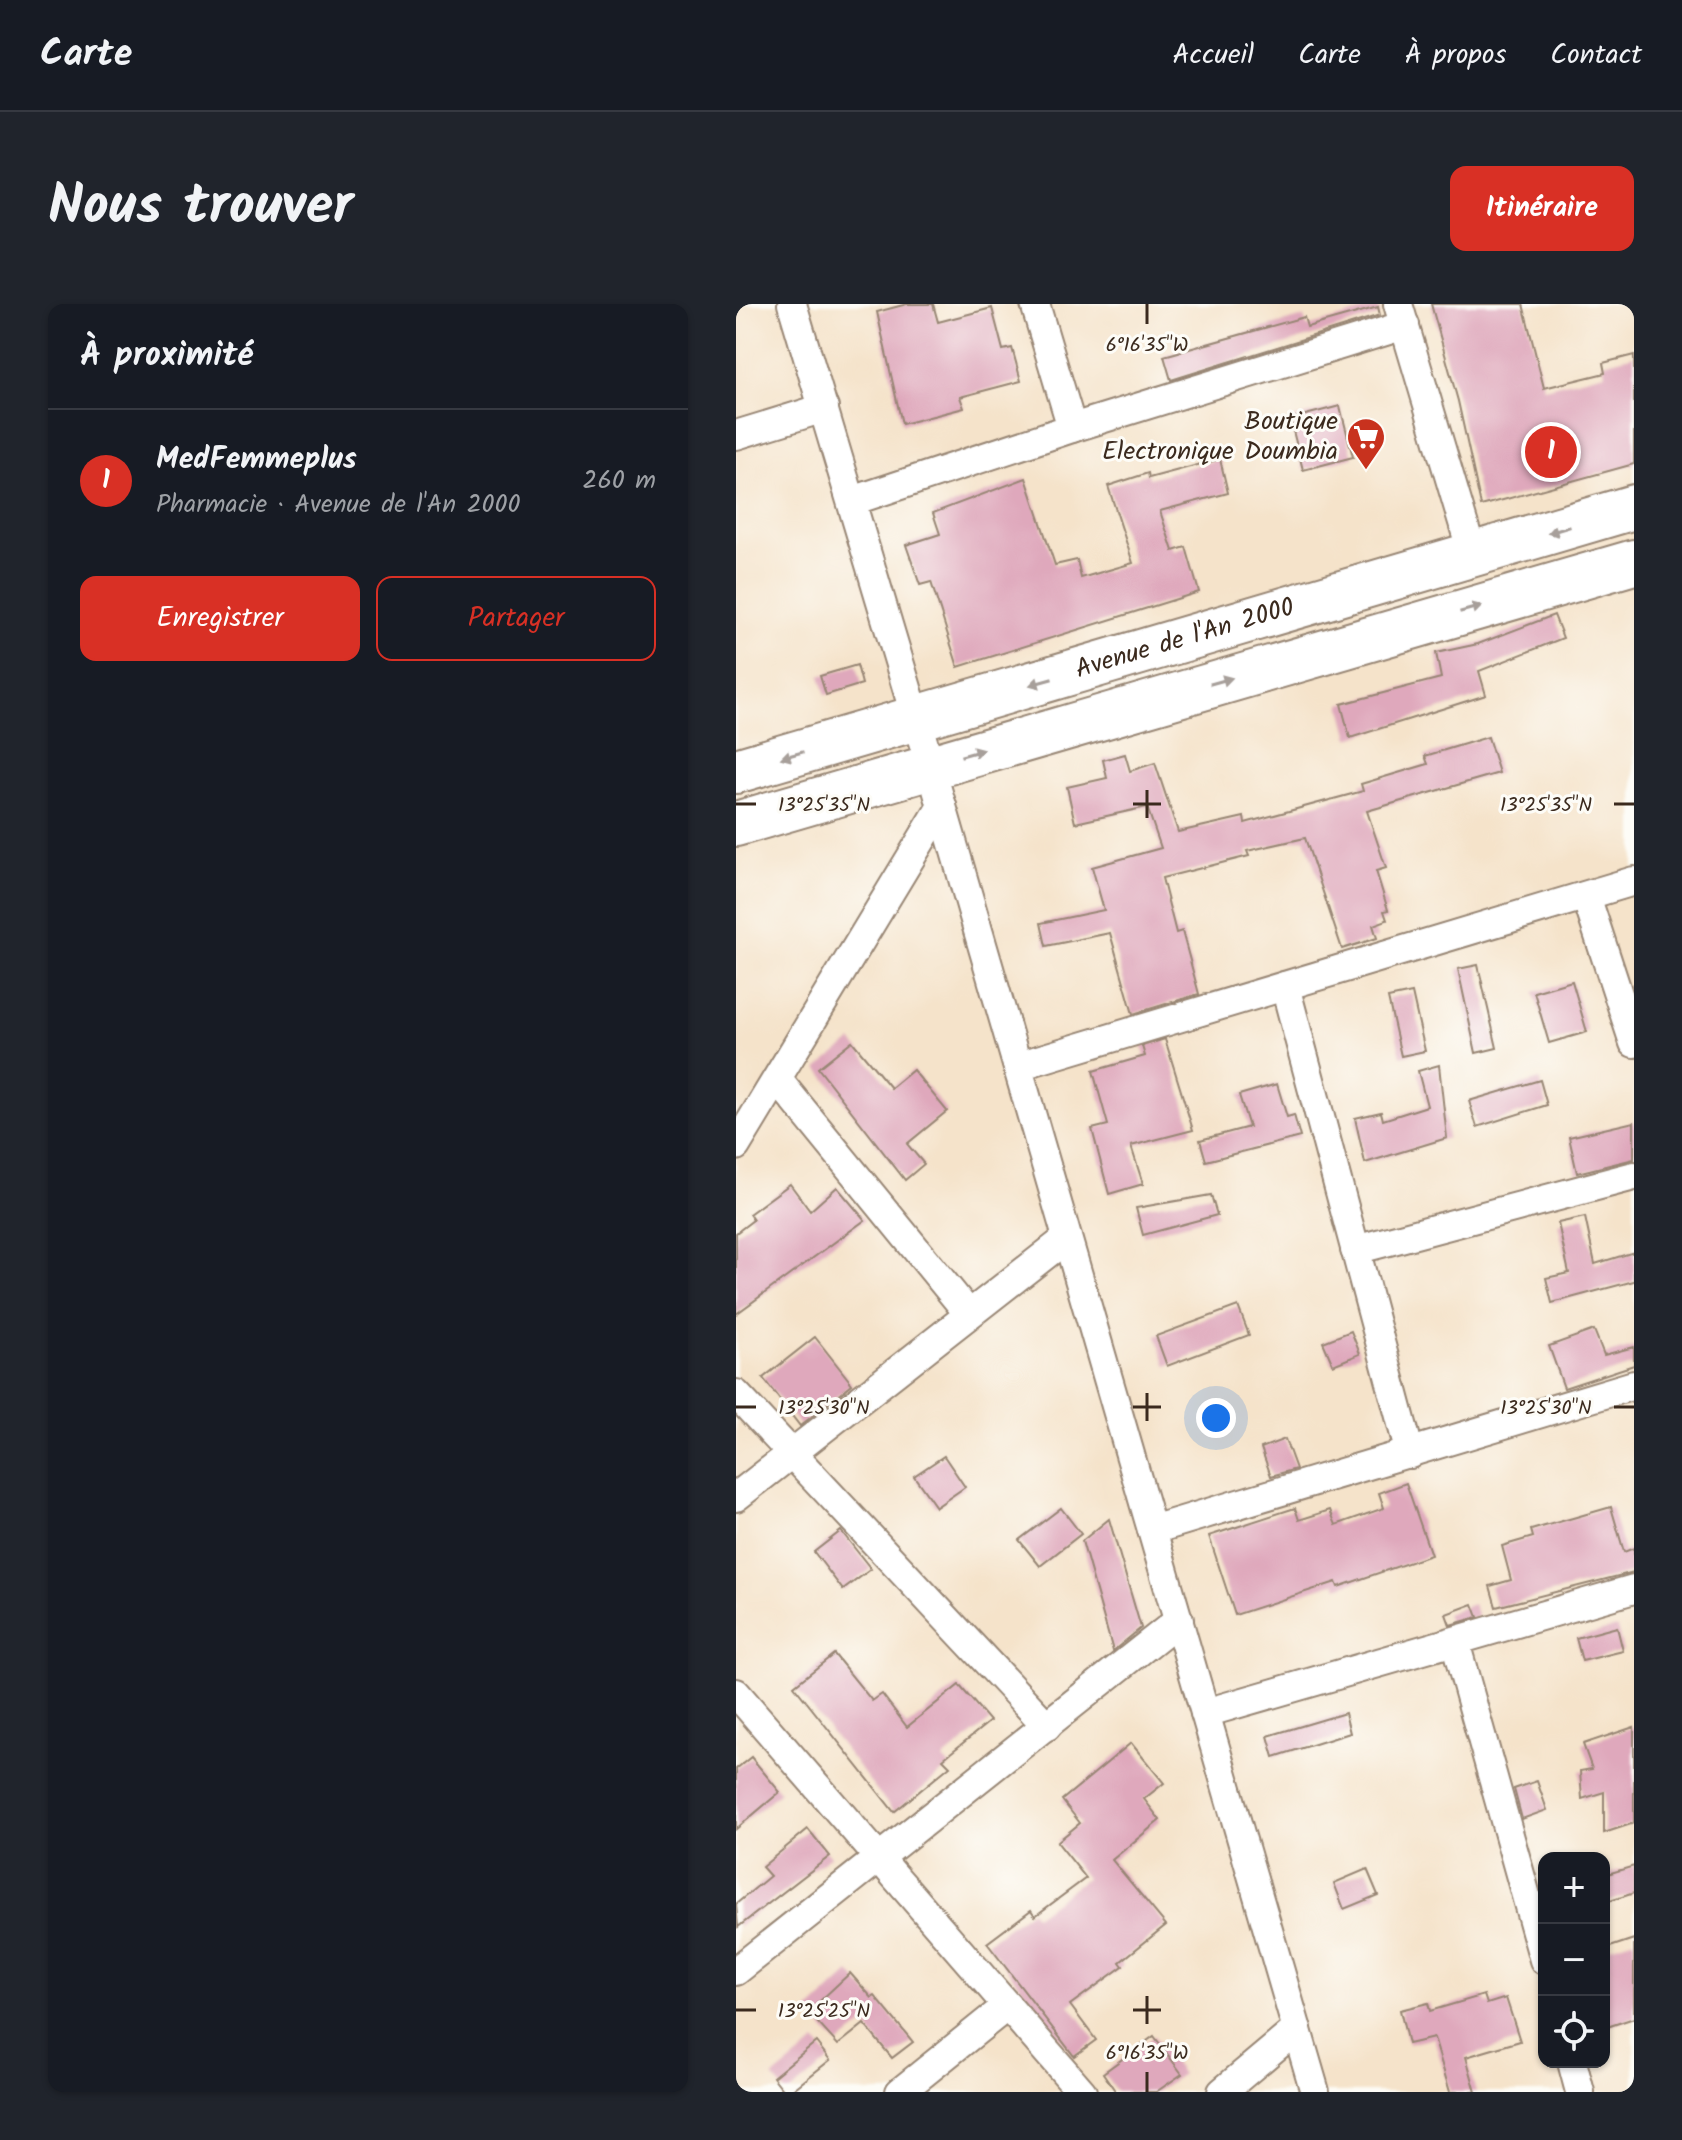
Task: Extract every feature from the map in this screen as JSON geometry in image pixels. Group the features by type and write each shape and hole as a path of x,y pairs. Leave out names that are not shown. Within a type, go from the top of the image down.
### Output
{"main road":[{"name":"Avenue de l'An 2000","path":"736,771 1634,507"},
{"name":"Avenue de l'An 2000","path":"736,824 936,785 1634,562"}],"street":[{"path":"792,304 917,719 1315,2092"},
{"path":"1035,304 1072,428"},
{"path":"852,501 1402,315 1473,556"},
{"path":"736,435 824,408"},
{"path":"736,1146 778,1080 936,785"},
{"path":"1018,1066 1634,881"},
{"path":"1586,896 1634,1043"},
{"path":"1285,986 1410,1454"},
{"path":"778,1080 969,1314"},
{"path":"1355,1250 1634,1176"},
{"path":"736,1497 1067,1238"},
{"path":"1152,1530 1634,1385"},
{"path":"736,1394 1047,1726"},
{"path":"1205,1713 1634,1589"},
{"path":"736,1971 1179,1620"},
{"path":"1455,1642 1538,1939"},
{"path":"740,1704 879,1858 1082,2092"},
{"path":"900,2092 1007,2006"},
{"path":"1222,2092 1297,2029"},
{"path":"1574,2068 1580,2092"}],"building":[{"path":"907,304 933,304 938,322 992,308 1003,350 1012,348 1021,381 960,397 964,408 902,424 877,312"},
{"path":"1431,304 1523,304 1544,388 1605,373 1603,363 1634,355 1634,464 1481,506 1458,401"},
{"path":"1378,307 1380,315 1171,380 1164,356 1304,317 1307,327"},
{"path":"1340,406 1353,457 1303,470 1290,419"},
{"path":"1220,459 1228,493 1160,511 1173,551 1186,547 1199,592 958,667 931,582 920,585 906,545 940,534 933,513 1026,478 1055,565 1077,560 1081,578 1133,563 1108,486 1148,473 1149,478"},
{"path":"1554,615 1563,638 1479,671 1486,695 1350,738 1341,704 1441,678 1436,653 1478,644"},
{"path":"857,665 862,684 826,695 820,676"},
{"path":"1488,737 1499,773 1367,811 1386,868 1376,871 1388,910 1384,911 1387,920 1373,925 1377,938 1342,949 1305,838 1247,851 1249,856 1162,878 1176,933 1182,931 1199,994 1133,1014 1110,933 1046,946 1041,923 1104,910 1092,867 1161,848 1147,807 1075,823 1067,787 1107,778 1103,760 1125,754 1130,771 1155,763 1178,832 1244,817 1245,823 1363,791 1361,784 1428,764 1425,756"},
{"path":"1478,965 1497,1048 1476,1053 1458,969"},
{"path":"1572,981 1587,1032 1549,1043 1534,992"},
{"path":"1412,993 1425,1051 1401,1056 1388,998"},
{"path":"1165,1039 1193,1130 1131,1146 1143,1184 1109,1194 1092,1129 1108,1125 1093,1071 1145,1056 1142,1046"},
{"path":"852,1041 891,1088 913,1070 947,1111 907,1144 924,1164 905,1180 818,1068"},
{"path":"1439,1065 1447,1138 1365,1163 1355,1118 1381,1112 1383,1120 1427,1106 1418,1071"},
{"path":"1540,1080 1547,1105 1477,1127 1469,1101"},
{"path":"1277,1084 1287,1117 1294,1115 1300,1137 1206,1161 1200,1140 1249,1127 1239,1095"},
{"path":"1634,1122 1634,1159 1577,1173 1569,1137"},
{"path":"790,1184 810,1211 837,1187 865,1220 736,1314 736,1233 753,1220 749,1214"},
{"path":"1211,1195 1217,1215 1143,1235 1136,1208"},
{"path":"1585,1217 1595,1264 1634,1252 1634,1281 1552,1303 1546,1278 1569,1273 1558,1223"},
{"path":"1238,1306 1249,1335 1167,1366 1156,1336"},
{"path":"1594,1330 1604,1355 1634,1347 1634,1365 1564,1388 1549,1346"},
{"path":"1351,1331 1360,1354 1333,1365 1323,1342"},
{"path":"815,1337 852,1384 800,1426 763,1378"},
{"path":"1285,1439 1296,1469 1271,1476 1261,1448"},
{"path":"944,1456 965,1487 936,1507 914,1476"},
{"path":"1406,1483 1431,1555 1338,1587 1336,1582 1235,1615 1209,1536 1295,1508 1299,1520 1330,1510 1336,1525 1384,1508 1379,1493"},
{"path":"1611,1507 1624,1552 1634,1548 1634,1572 1496,1607 1490,1586 1511,1580 1502,1546 1533,1537 1531,1530"},
{"path":"1061,1508 1081,1534 1040,1566 1019,1540"},
{"path":"1109,1519 1141,1628 1113,1651 1082,1541"},
{"path":"841,1531 871,1569 843,1590 814,1552"},
{"path":"1473,1604 1478,1617 1450,1625 1446,1614"},
{"path":"1617,1627 1623,1651 1582,1661 1576,1638"},
{"path":"834,1654 872,1701 882,1694 907,1727 959,1685 990,1721 943,1759 950,1766 894,1812 794,1686"},
{"path":"1345,1713 1350,1733 1274,1757 1268,1736"},
{"path":"1634,1727 1634,1823 1604,1833 1604,1792 1582,1799 1580,1771 1592,1769 1583,1744"},
{"path":"1131,1743 1164,1783 1144,1799 1160,1820 1112,1860 1166,1925 1120,1962 1123,1966 1070,2005 1096,2040 1074,2056 987,1943 1031,1910 1035,1916 1086,1878 1057,1842 1080,1823 1062,1800"},
{"path":"751,1757 780,1792 736,1829 736,1769"},
{"path":"1537,1781 1547,1810 1522,1819 1514,1789"},
{"path":"808,1829 830,1856 738,1927 736,1904 770,1876 762,1867"},
{"path":"1634,1866 1634,1893 1610,1901 1610,1873"},
{"path":"1367,1869 1378,1895 1344,1909 1334,1883"},
{"path":"1634,1939 1634,2018 1610,2026 1610,1996 1610,1947"},
{"path":"850,1973 872,1998 875,1996 913,2042 892,2058 864,2024 838,2045 808,2012"},
{"path":"1484,1995 1487,2004 1506,1998 1520,2041 1466,2057 1476,2092 1450,2092 1434,2038 1408,2044 1400,2010 1428,2003 1430,2011"},
{"path":"1154,2036 1182,2074 1156,2092 1116,2092 1103,2073"},
{"path":"816,2042 830,2060 790,2092 785,2092 773,2077"}],"place":[{"name":"MedFemmeplus","path":"1551,452"},
{"name":"Boutique Electronique Doumbia","path":"1366,471"}]}
